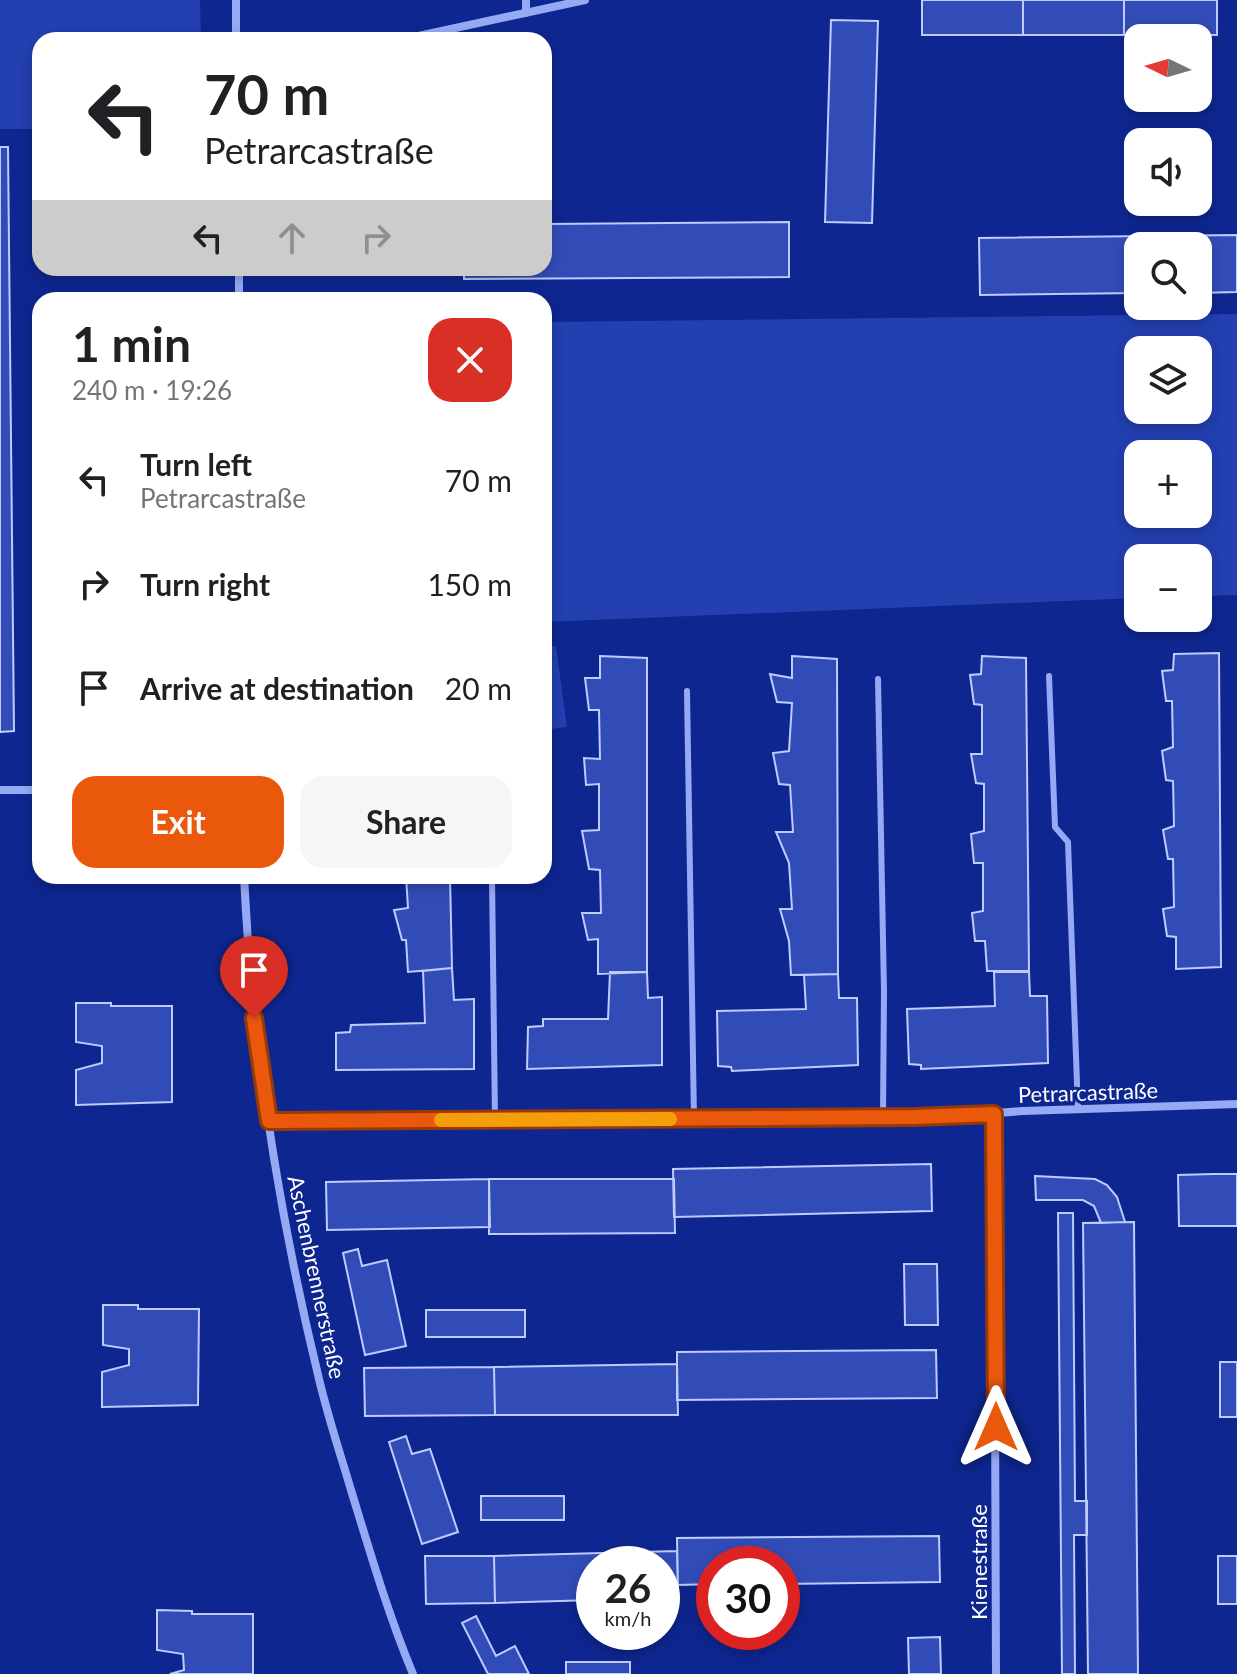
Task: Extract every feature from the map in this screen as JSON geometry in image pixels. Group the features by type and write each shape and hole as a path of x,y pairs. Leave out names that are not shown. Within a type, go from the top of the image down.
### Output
{"street":[{"path":"236,0 236,32"},
{"path":"526,0 526,13"},
{"path":"437,32 585,0"},
{"path":"0,790 32,790"},
{"name":"Aschenbrennerstraße","path":"244,884 247,953 274,1161 319,1381 374,1564 413,1674"},
{"name":"Petrarcastraße","path":"269,1121 883,1117 1237,1104"},
{"name":"Kienestraße","path":"994,1114 996,1674"}],"lane":[{"path":"1049,676 1055,827 1068,842 1078,1110"},
{"path":"878,679 884,992 883,1117"},
{"path":"687,691 694,1119"},
{"path":"492,884 495,1120"}],"shaded area":[{"path":"0,0 200,0 201,32 32,32 32,129 0,129"},
{"path":"1212,314 1237,314 1237,595 1212,596 1212,544 1124,544 1124,599 552,622 552,322 1124,315 1124,320 1212,320"},
{"path":"552,646 556,646 567,727 552,729"}],"building":[{"path":"922,0 1023,0 1023,35 922,35"},
{"path":"1023,0 1124,0 1124,35 1023,35"},
{"path":"1124,0 1217,0 1217,35 1212,35 1212,24 1124,24"},
{"path":"831,20 878,21 872,223 825,222"},
{"path":"0,147 8,147 14,731 0,732"},
{"path":"789,222 789,277 464,279 464,276 552,276 552,224"},
{"path":"1212,235 1237,235 1237,292 1212,293"},
{"path":"1124,236 1124,293 980,295 979,238"},
{"path":"1219,653 1221,967 1176,969 1176,937 1167,936 1163,909 1174,907 1173,859 1168,859 1163,830 1174,826 1173,781 1166,780 1162,751 1173,747 1172,701 1166,701 1162,671 1173,670 1174,654"},
{"path":"600,656 647,658 647,972 598,974 598,939 588,940 582,913 601,913 600,870 589,869 582,831 599,830 599,784 586,785 584,758 600,759 599,710 589,710 585,678 600,678"},
{"path":"792,656 837,659 838,974 791,975 789,941 780,909 792,909 789,863 776,832 793,832 790,785 779,784 773,753 789,751 792,703 777,702 770,674 792,678"},
{"path":"982,656 1026,658 1029,971 987,971 985,941 975,941 972,913 983,911 983,863 974,863 971,834 984,831 984,784 976,783 971,754 982,754 982,705 974,704 970,675 981,674"},
{"path":"406,884 450,884 452,968 408,972 406,940 402,940 394,910 408,908"},
{"path":"452,968 454,1000 474,999 474,1069 336,1070 336,1033 350,1032 351,1025 425,1023 423,971"},
{"path":"610,972 647,972 648,998 662,997 662,1065 527,1069 528,1027 543,1026 543,1019 608,1019"},
{"path":"994,972 1029,972 1030,996 1047,996 1048,1063 921,1069 921,1065 909,1064 907,1009 995,1006"},
{"path":"838,974 839,998 857,998 858,1065 732,1071 731,1067 718,1066 717,1011 806,1009 804,975"},
{"path":"76,1003 172,1006 172,1102 76,1105 76,1070 102,1063 102,1046 76,1042"},
{"path":"931,1164 932,1211 674,1217 673,1169"},
{"path":"1237,1174 1237,1226 1179,1226 1178,1175"},
{"path":"1035,1176 1095,1179 1107,1185 1117,1197 1125,1222 1101,1223 1094,1206 1083,1200 1036,1200"},
{"path":"489,1179 490,1227 327,1230 326,1182"},
{"path":"489,1179 674,1179 675,1233 489,1234"},
{"path":"1058,1213 1073,1213 1075,1501 1087,1501 1087,1535 1074,1535 1075,1674 1062,1674"},
{"path":"1134,1222 1138,1674 1088,1674 1083,1223"},
{"path":"358,1249 362,1266 387,1260 406,1346 365,1355 343,1253"},
{"path":"904,1264 937,1264 938,1325 905,1325"},
{"path":"103,1305 138,1305 138,1309 199,1309 198,1405 102,1407 102,1372 129,1365 129,1349 103,1345"},
{"path":"426,1310 525,1310 525,1337 426,1337"},
{"path":"936,1350 937,1398 677,1400 677,1352"},
{"path":"1220,1362 1237,1362 1237,1417 1220,1417"},
{"path":"677,1364 678,1415 495,1415 494,1367"},
{"path":"494,1367 495,1415 365,1416 364,1368"},
{"path":"406,1436 412,1454 430,1449 458,1532 422,1544 389,1442"},
{"path":"481,1496 564,1496 564,1520 481,1520"},
{"path":"939,1536 940,1582 800,1584 800,1546 696,1546 696,1584 680,1585 680,1546 677,1546 677,1538"},
{"path":"576,1554 576,1601 495,1603 494,1556"},
{"path":"425,1556 494,1556 495,1603 426,1604"},
{"path":"1218,1556 1237,1556 1237,1604 1218,1604"},
{"path":"157,1610 192,1611 192,1614 253,1614 253,1674 170,1674 184,1670 183,1654 157,1650"},
{"path":"476,1616 496,1656 515,1646 529,1674 488,1674 462,1623"},
{"path":"940,1637 941,1674 909,1674 908,1638"},
{"path":"566,1662 630,1662 630,1674 566,1674"}],"slow traffic":[{"path":"441,1120 670,1119"}],"route":[{"path":"254,1018 269,1121 945,1117 994,1114 996,1427"}]}
